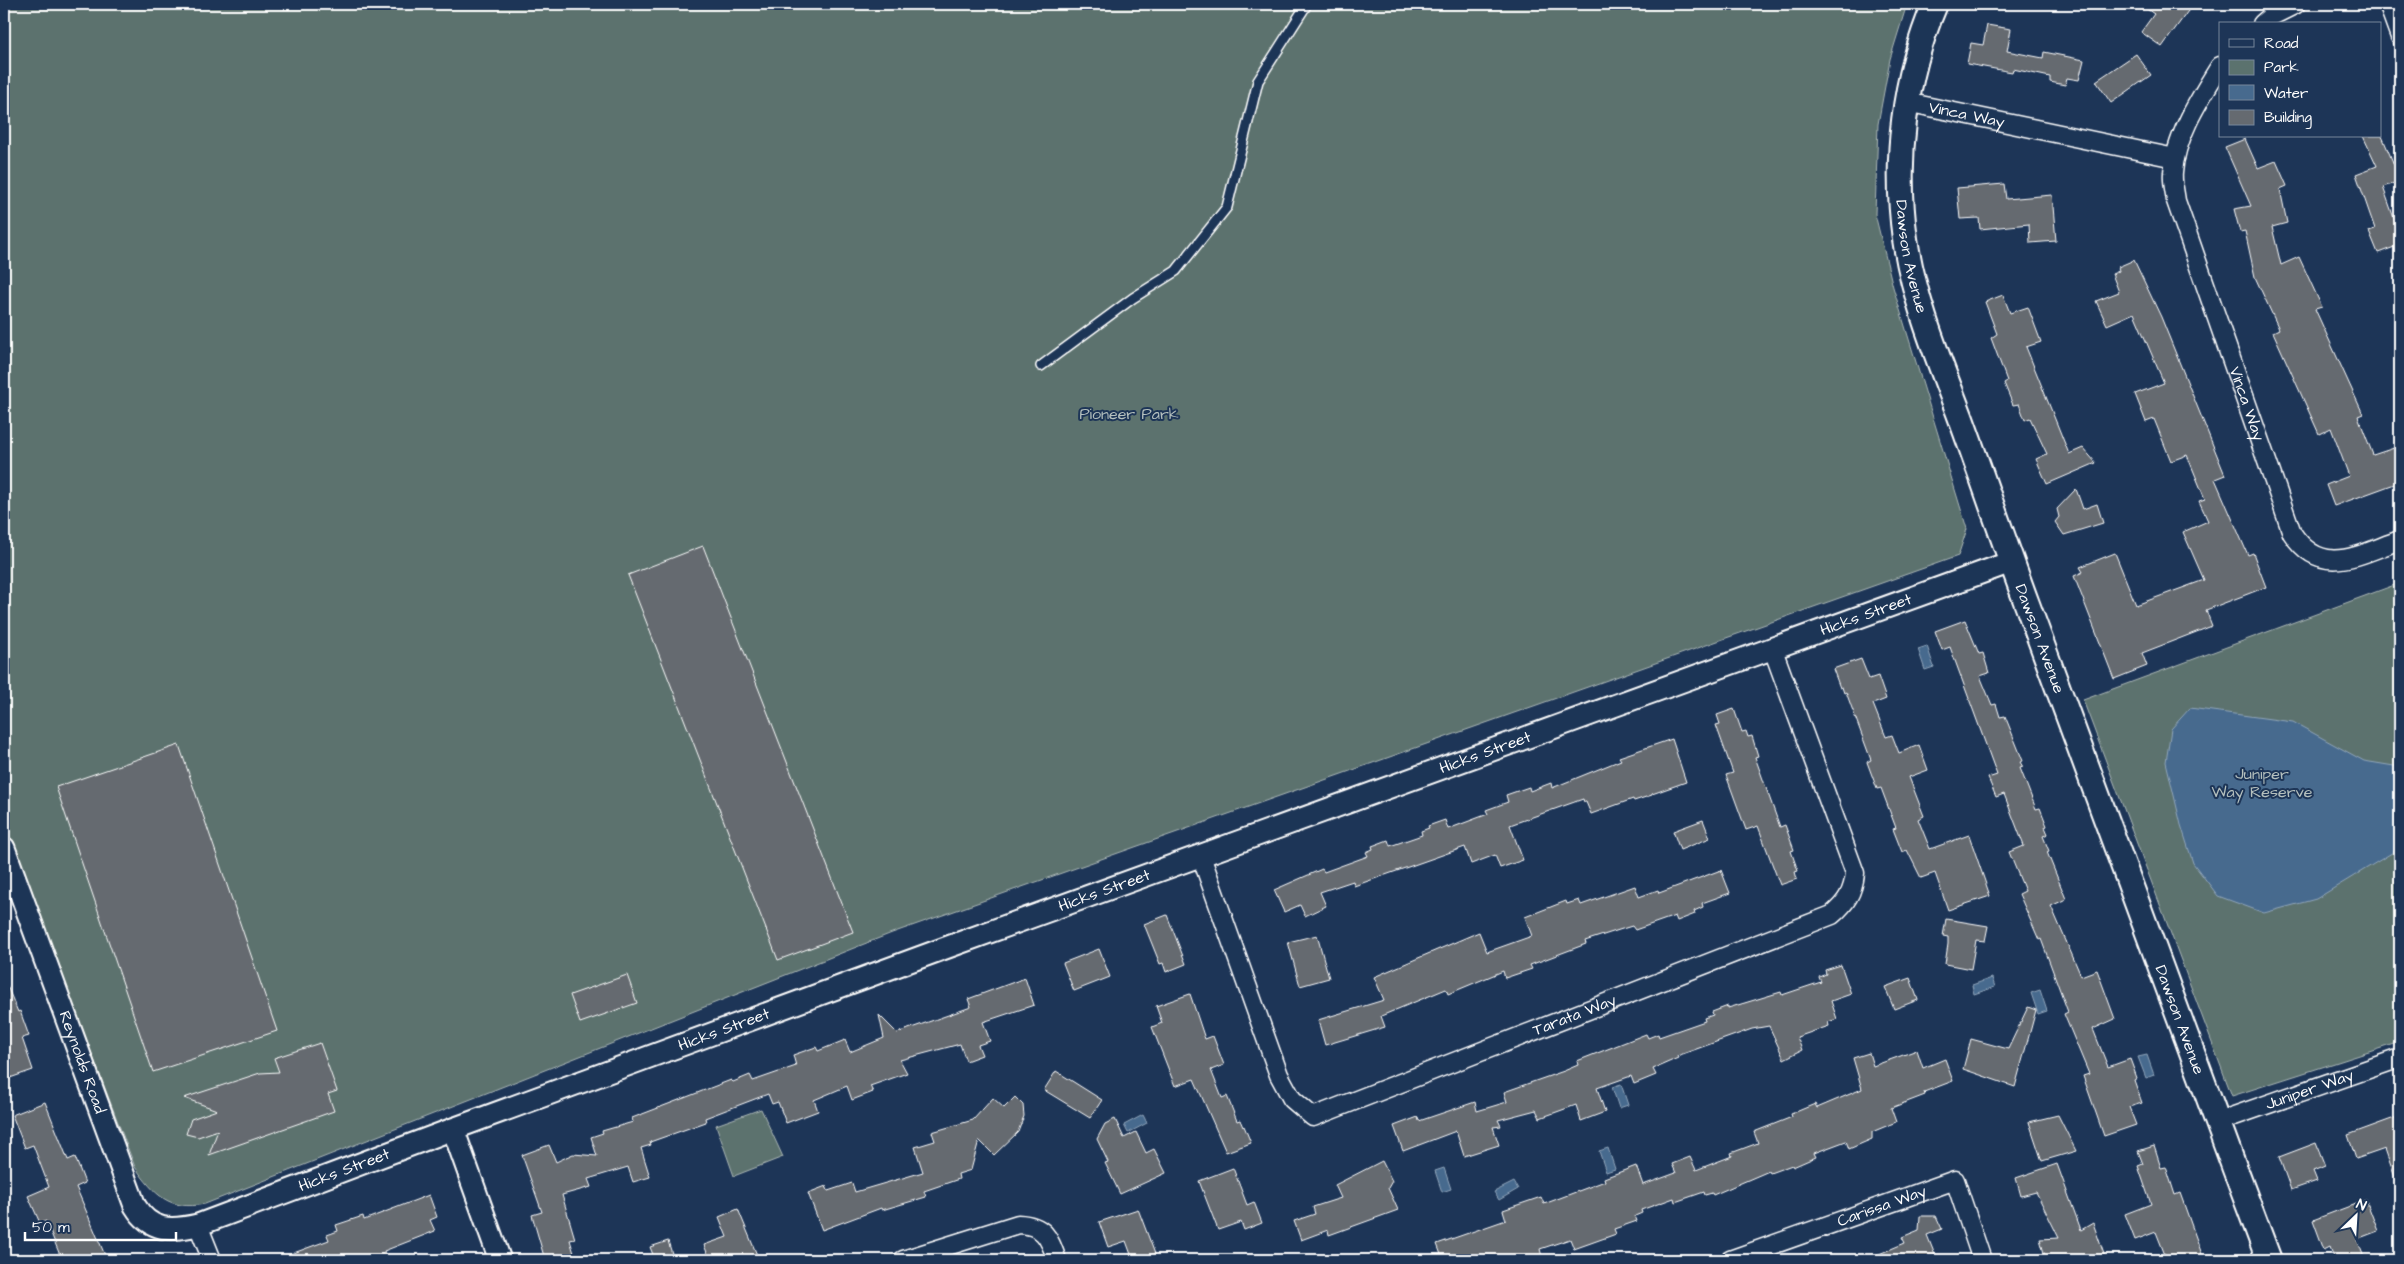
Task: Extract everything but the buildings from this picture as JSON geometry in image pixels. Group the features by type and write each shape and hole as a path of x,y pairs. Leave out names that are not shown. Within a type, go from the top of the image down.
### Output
{"main road":[{"name":"Dawson Avenue","path":"1935,4 1924,29 1906,102 1901,146 1901,194 1911,275 1924,319 2011,562 2269,1260"}],"street":[{"path":"2264,22 2270,17 2296,4"},
{"path":"2388,4 2400,36"},
{"name":"Vinca Way","path":"2219,68 2188,126 2175,158 2173,175 2176,201 2292,533 2302,547 2328,560 2341,560 2400,540"},
{"name":"Vinca Way","path":"1906,102 2175,158"},
{"name":"Hicks Street","path":"198,1226 453,1129 1772,647 2011,562"},
{"name":"Tarata Way","path":"1202,856 1279,1075 1292,1099 1313,1117 1832,915 1844,905 1854,886 1855,873 1772,647"},
{"name":"Reynolds Road","path":"4,848 135,1206 143,1218 160,1228 179,1230 198,1226"},
{"name":"Juniper Way","path":"2217,1122 2400,1058"},
{"path":"453,1129 500,1260"},
{"name":"Carissa Way","path":"1730,1260 1955,1180 1982,1260"},
{"path":"903,1260 1018,1224 1031,1225 1046,1234 1057,1260"},
{"path":"198,1226 212,1260"}],"lane":[{"path":"1041,366 1133,298 1176,271 1226,206 1258,81 1307,4"}],"green space":[{"name":"Pioneer Park","path":"4,4 1907,4 1890,59 1878,124 1875,214 1893,287 1967,529 1958,556 892,933 205,1204 192,1206 172,1203 156,1193 135,1167 4,823"},
{"name":"Juniper Way Reserve","path":"2400,583 2400,1042 2232,1096 2083,700"},
{"path":"761,1109 783,1157 734,1176 716,1125"}],"water":[{"path":"1927,646 1934,667 1925,670 1918,649"},
{"path":"2190,708 2293,722 2364,761 2400,767 2400,848 2316,899 2264,913 2218,896 2193,863 2181,825 2166,762 2171,729"},
{"path":"1992,978 1995,987 1974,994 1972,985"},
{"path":"2040,990 2047,1011 2038,1014 2031,993"},
{"path":"2147,1055 2154,1075 2146,1078 2138,1057"},
{"path":"1621,1084 1628,1105 1619,1108 1612,1087"},
{"path":"1143,1115 1147,1123 1128,1133 1124,1125"},
{"path":"1608,1148 1615,1169 1606,1172 1599,1151"},
{"path":"1444,1168 1451,1189 1442,1192 1435,1171"},
{"path":"1514,1182 1518,1189 1499,1200 1494,1192"}]}
